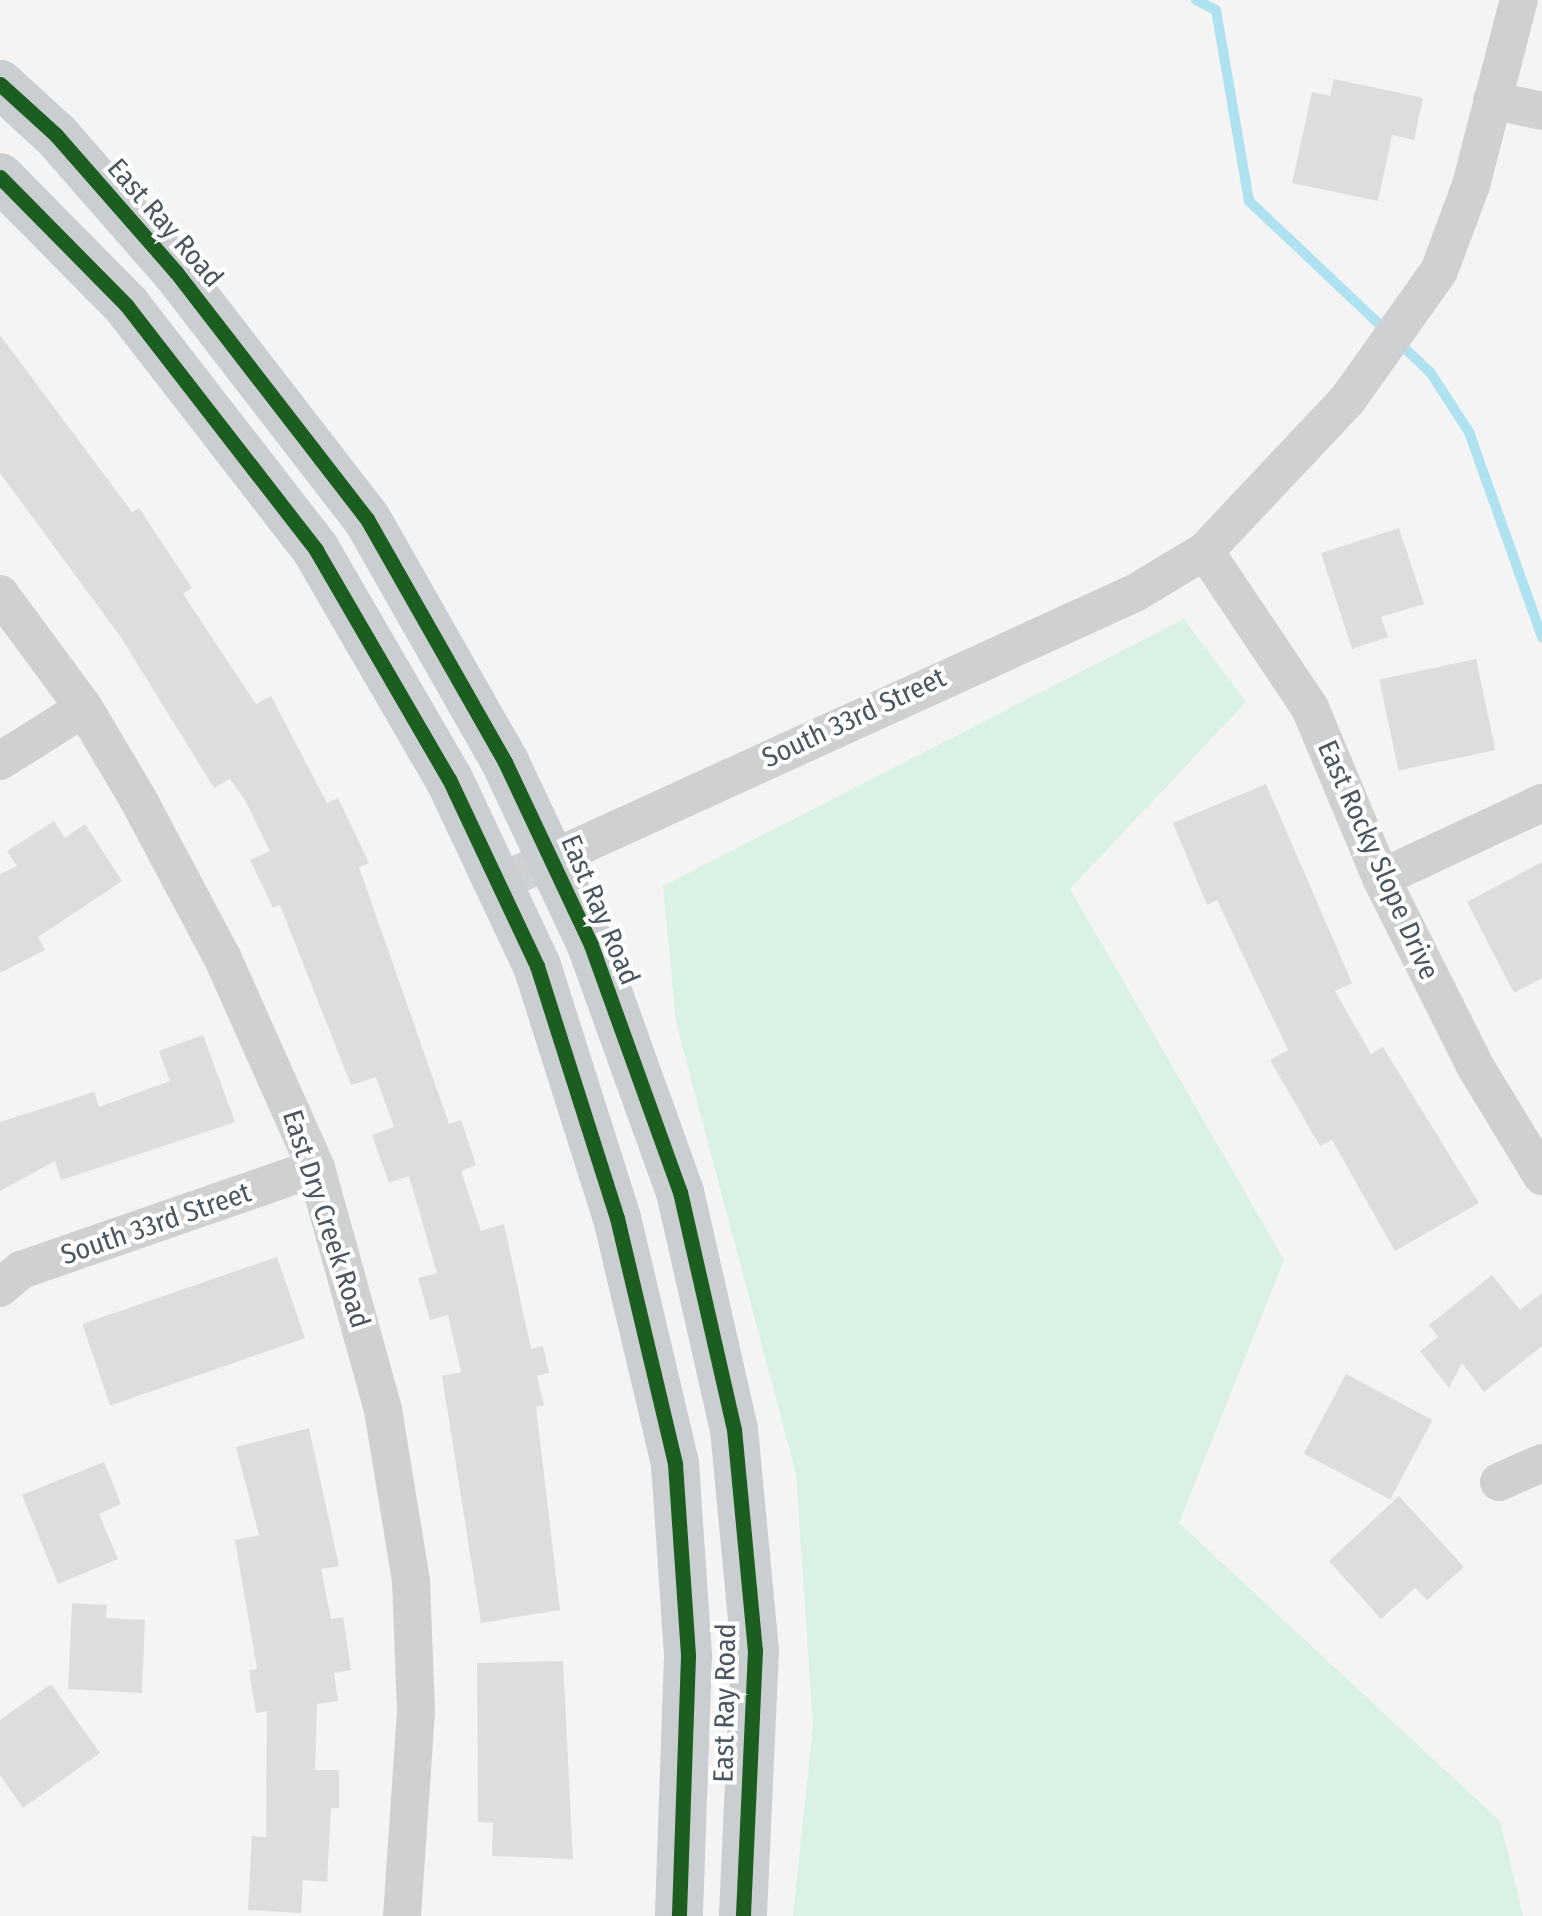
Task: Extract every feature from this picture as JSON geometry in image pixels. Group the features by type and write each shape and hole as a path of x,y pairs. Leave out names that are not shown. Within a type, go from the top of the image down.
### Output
{"main road":[{"name":"East Ray Road","path":"0,84 56,135 176,272 367,518 553,859 680,1192 724,1372 755,1650 742,1916"},
{"name":"East Ray Road","path":"0,176 127,306 260,472 372,641 501,882 537,966 617,1218 675,1464 688,1656 679,1916"}],"street":[{"name":"South 33rd Street","path":"501,882 1135,593 1205,551 1348,399 1440,271 1519,0"},
{"path":"1492,100 1542,112"},
{"name":"East Rocky Slope Drive","path":"1205,551 1310,708 1381,878 1475,1066 1542,1176"},
{"name":"East Dry Creek Road","path":"0,594 84,708 224,960 316,1168 383,1410 410,1581 416,1711 407,1915"},
{"path":"0,761 84,708"},
{"path":"1381,878 1542,804"},
{"name":"South 33rd Street","path":"0,1288 21,1270 316,1168"},
{"path":"1499,1482 1542,1463"}],"green space":[{"path":"1184,619 1246,702 1070,889 1284,1260 1179,1523 1500,1821 1523,1916 793,1916 813,1726 796,1474 676,1022 663,886"}],"building":[{"path":"1334,79 1423,98 1414,140 1392,135 1378,201 1292,183 1312,92 1330,96"},
{"path":"0,335 132,512 139,508 192,588 183,594 256,704 271,696 327,803 338,798 369,863 359,867 449,1124 461,1120 476,1165 461,1171 481,1231 504,1224 531,1349 543,1346 549,1373 537,1376 544,1405 536,1407 560,1610 481,1623 442,1376 461,1372 448,1315 430,1320 418,1278 437,1273 409,1176 389,1183 372,1135 394,1127 376,1077 351,1085 280,905 273,908 250,860 270,851 245,800 230,779 214,788 120,636 0,473"},
{"path":"1399,528 1424,604 1381,617 1388,637 1352,649 1321,553"},
{"path":"1476,659 1495,750 1398,771 1379,680"},
{"path":"1266,784 1352,983 1335,991 1371,1054 1383,1047 1479,1203 1395,1251 1332,1140 1320,1146 1270,1060 1288,1050 1217,900 1207,905 1173,823"},
{"path":"54,821 65,838 85,824 122,881 38,937 45,950 0,973 0,874 17,866 7,851"},
{"path":"1542,862 1542,978 1514,993 1467,902"},
{"path":"203,1035 235,1122 61,1180 55,1161 0,1191 0,1122 94,1092 99,1107 170,1081 159,1051"},
{"path":"277,1257 305,1338 110,1405 82,1324"},
{"path":"1492,1275 1520,1310 1542,1293 1542,1346 1484,1392 1462,1363 1449,1388 1420,1351 1438,1337 1429,1325"},
{"path":"1346,1374 1433,1420 1390,1499 1304,1453"},
{"path":"309,1428 339,1566 321,1569 331,1619 343,1617 351,1670 334,1673 338,1701 317,1704 315,1770 339,1770 339,1808 331,1808 327,1882 303,1880 301,1913 248,1910 252,1836 266,1837 267,1711 256,1713 249,1670 257,1669 235,1540 259,1535 236,1447"},
{"path":"104,1462 121,1504 99,1514 118,1559 58,1584 22,1495"},
{"path":"1399,1496 1464,1567 1427,1600 1415,1588 1381,1619 1329,1561"},
{"path":"72,1603 107,1605 106,1618 145,1620 142,1693 68,1689"},
{"path":"563,1661 573,1859 492,1856 493,1823 478,1822 477,1663"},
{"path":"51,1684 100,1753 23,1808 0,1775 0,1720"}],"waterway":[{"path":"1196,0 1216,10 1249,201 1430,372 1469,432 1542,637"}],"cycle path":[{"path":"0,84 56,135 176,272 367,519 505,762 591,945 680,1192 734,1429 755,1650 743,1916"},
{"path":"0,177 127,306 316,550 449,779 537,966 617,1218 675,1464 688,1656 679,1916"}]}
